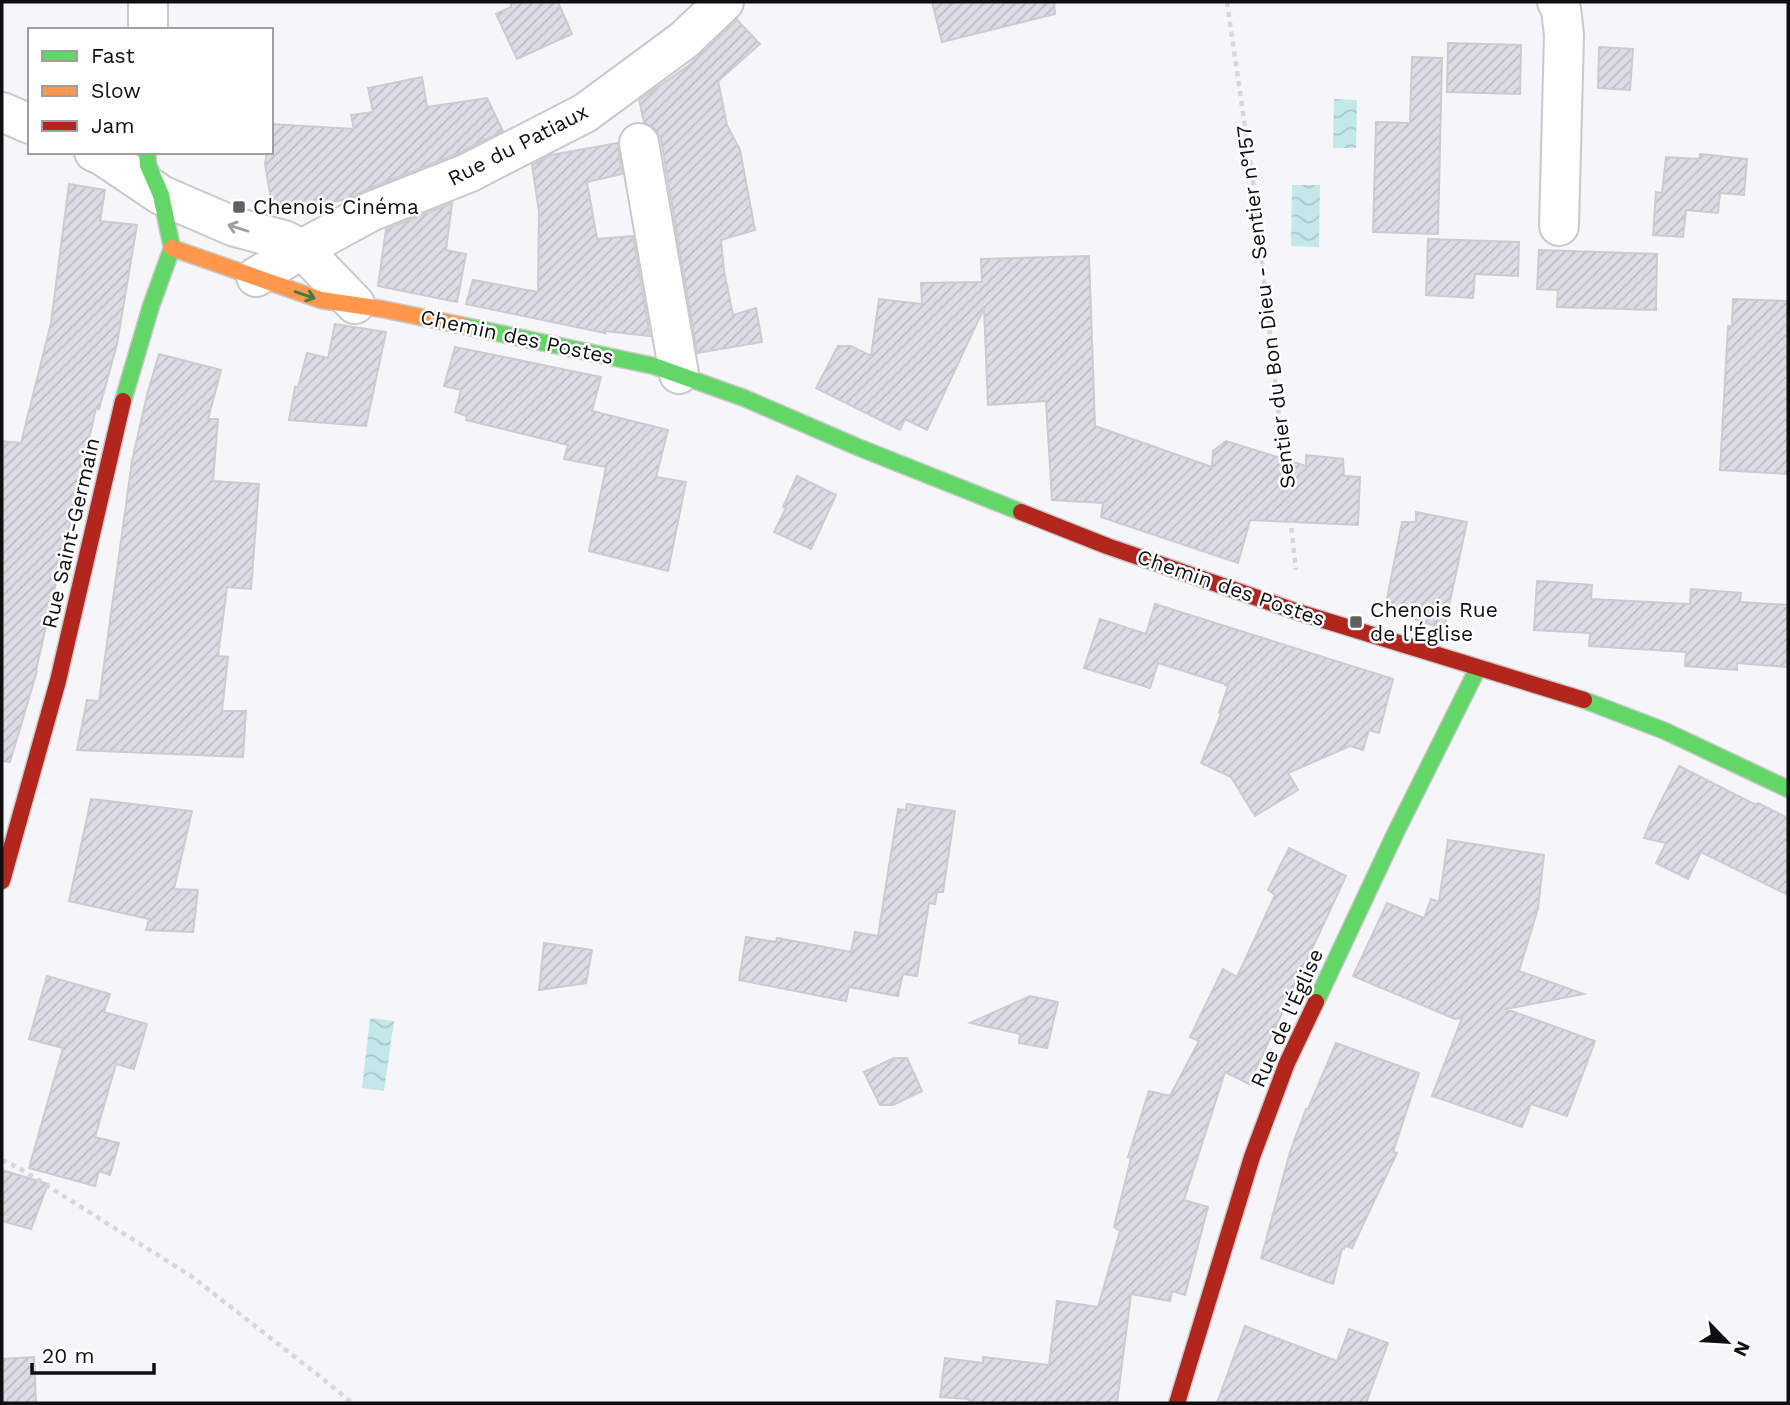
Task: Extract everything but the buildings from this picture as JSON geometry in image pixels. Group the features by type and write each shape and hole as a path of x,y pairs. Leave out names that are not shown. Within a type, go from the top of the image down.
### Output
{"street":[{"path":"148,2 148,28"},
{"name":"Rue du Patiaux","path":"256,278 302,249 372,211 468,173 585,113 684,40 724,2"},
{"path":"1557,2 1562,9 1564,36 1559,226"},
{"path":"2,112 28,123"},
{"path":"639,143 679,374"},
{"path":"98,154 161,195 234,227 284,240 302,249 355,304"},
{"path":"147,154 148,165 161,195 172,248"},
{"name":"Chemin des Postes","path":"172,248 321,300 355,304 641,363 679,374 1107,546 1301,612 1583,700 1665,731 1788,789"},
{"name":"Rue Saint-Germain","path":"2,881 58,681 126,389 172,248"},
{"name":"Rue de l'Église","path":"1177,1403 1252,1157 1287,1063 1395,834 1478,667"}],"path":[{"name":"Sentier du Bon Dieu - Sentier n°157","path":"1227,2 1254,189 1301,612"},
{"path":"2,1160 191,1276 352,1403"}],"water":[{"path":"1334,99 1357,100 1356,148 1333,148"},
{"path":"1292,185 1320,185 1319,247 1291,246"},
{"path":"370,1018 394,1021 384,1091 362,1088"}],"traffic: fast":[{"path":"123,401 151,306 172,248 161,195 148,165 147,154"},
{"path":"460,325 654,366 744,398 1021,512"},
{"path":"1316,1002 1395,834 1478,668"},
{"path":"1584,700 1665,731 1788,789"}],"traffic: slow":[{"path":"172,248 321,300 460,325"}],"traffic: jam":[{"path":"2,881 58,681 123,401"},
{"path":"1021,512 1107,546 1301,613 1584,700"},
{"path":"1177,1403 1252,1157 1287,1063 1316,1002"}],"place":[{"name":"Chenois Cinéma","path":"239,207"},
{"name":"Chenois Rue de l'Église","path":"1356,622"}]}
